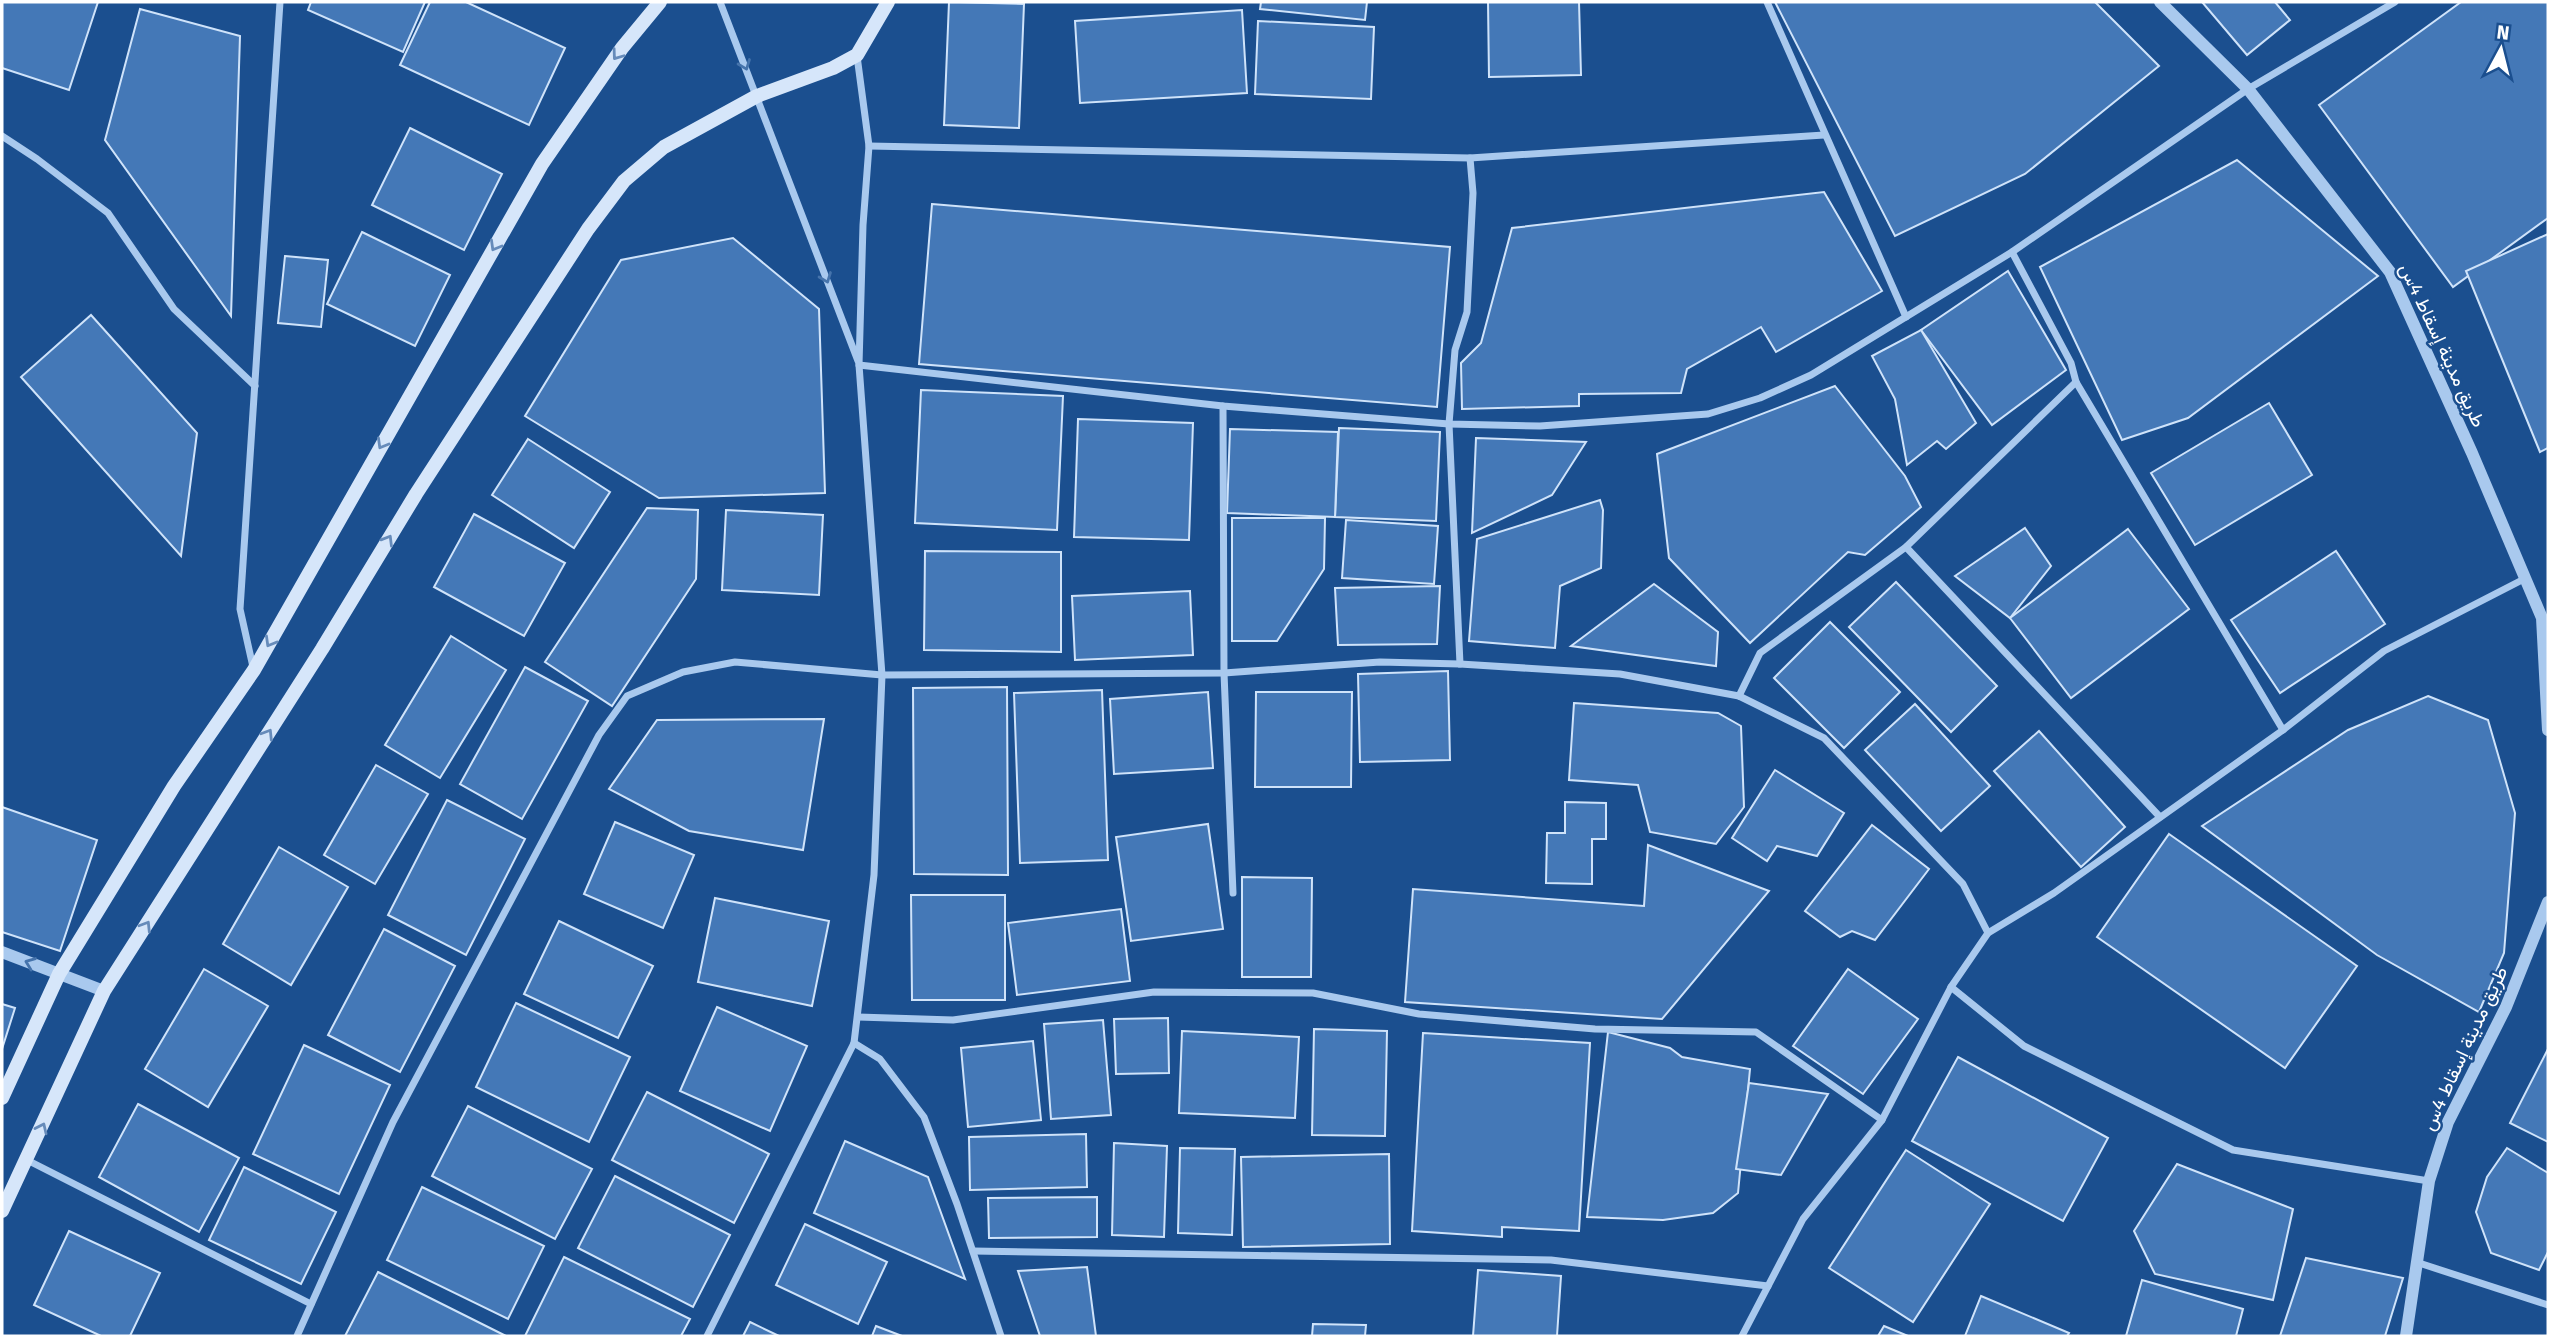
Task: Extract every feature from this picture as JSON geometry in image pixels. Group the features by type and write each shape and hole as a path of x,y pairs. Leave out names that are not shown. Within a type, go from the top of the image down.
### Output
{"main road":[{"path":"2,1098 58,974 174,786 254,670 542,164 622,48 660,2"},
{"path":"2,1211 104,991 322,649 416,494 588,229 624,181 664,147 757,96 833,68 857,55 888,2"}],"street":[{"path":"254,670 240,609 280,2"},
{"path":"720,2 859,365"},
{"path":"1767,2 1906,317"},
{"name":"طريق مدينة إسقاط 4س","path":"2160,2 2248,89 2390,272 2472,453 2542,618 2548,730"},
{"path":"859,365 1223,406 1449,424 1541,426 1707,414 1760,398 1811,375 2012,252 2248,89 2395,2"},
{"path":"707,1336 854,1043 858,1017 874,875 882,675 859,365 863,225 869,146 857,55"},
{"path":"869,146 1470,158 1824,135"},
{"path":"2,136 108,213 174,309 255,386"},
{"path":"1460,664 1449,424 1455,350 1467,312 1473,193 1470,158"},
{"path":"2012,252 2071,363 2076,382 2283,730"},
{"path":"1739,696 1760,653 1906,547 2076,382"},
{"path":"1223,406 1224,673 1233,893"},
{"path":"1906,547 2160,817"},
{"path":"1742,1336 1803,1219 1882,1120 1951,987 1987,933 2054,893 2283,730 2384,651 2526,578"},
{"path":"297,1336 393,1122 599,735 627,696 683,672 734,662 882,675 1224,673 1380,662 1620,674 1739,696 1824,738 1963,884 1987,933"},
{"name":"طريق مدينة إسقاط 4س","path":"2406,1336 2429,1181 2448,1122 2506,1007 2548,902"},
{"path":"2,952 104,991"},
{"path":"1951,987 2024,1046 2233,1150 2429,1181"},
{"path":"858,1017 953,1020 1154,992 1313,993 1433,1015 1595,1029 1756,1032 1882,1120"},
{"path":"854,1043 880,1059 923,1117 973,1251 1001,1336"},
{"path":"27,1160 312,1304"},
{"path":"973,1251 1551,1260 1768,1286"},
{"path":"2416,1262 2548,1305"}],"building":[{"path":"2,2 98,2 69,90 2,68"},
{"path":"311,2 425,2 403,52 308,10"},
{"path":"430,2 466,2 565,48 529,125 400,65"},
{"path":"949,2 1024,4 1019,128 944,125"},
{"path":"1261,2 1367,2 1365,20 1260,9"},
{"path":"1488,2 1579,2 1581,75 1489,77"},
{"path":"1775,2 2095,2 2159,66 2025,174 1895,236"},
{"path":"2202,2 2275,2 2290,20 2247,55"},
{"path":"2461,2 2548,2 2548,218 2453,287 2319,105"},
{"path":"140,9 240,36 231,316 105,140"},
{"path":"1242,10 1247,93 1080,103 1075,21"},
{"path":"1258,21 1374,27 1371,99 1255,94"},
{"path":"410,128 502,174 464,250 372,205"},
{"path":"2237,160 2378,276 2188,418 2122,440 2040,267"},
{"path":"1824,192 1882,291 1776,352 1761,327 1687,369 1681,393 1579,394 1579,406 1462,409 1461,363 1481,343 1512,228"},
{"path":"932,204 1450,247 1437,407 919,364"},
{"path":"362,232 450,275 415,346 327,304"},
{"path":"2548,234 2548,448 2540,452 2466,271"},
{"path":"733,238 819,309 825,493 659,498 525,416 621,260"},
{"path":"285,256 328,260 321,327 278,323"},
{"path":"2008,271 2066,370 1992,425 1921,330"},
{"path":"91,315 197,433 181,556 21,377"},
{"path":"1921,330 1976,423 1946,449 1937,441 1907,465 1895,399 1872,356"},
{"path":"1835,386 1905,476 1921,507 1865,555 1848,552 1750,643 1669,558 1657,454"},
{"path":"921,390 1063,396 1057,530 915,523"},
{"path":"2269,403 2312,475 2195,545 2151,473"},
{"path":"1078,419 1193,423 1189,540 1074,537"},
{"path":"1339,428 1440,432 1436,521 1335,517"},
{"path":"1230,429 1338,432 1335,517 1227,513"},
{"path":"1476,438 1586,442 1552,495 1472,533"},
{"path":"528,439 610,492 574,548 492,495"},
{"path":"1600,500 1603,510 1601,568 1560,586 1555,648 1469,641 1477,539"},
{"path":"647,508 698,510 696,579 612,706 545,662"},
{"path":"726,510 823,515 819,595 722,590"},
{"path":"474,514 565,563 524,636 434,587"},
{"path":"1232,518 1325,518 1324,569 1277,641 1232,641"},
{"path":"1346,520 1438,526 1434,584 1342,578"},
{"path":"2025,528 2051,566 2010,618 1955,576"},
{"path":"2128,529 2189,609 2071,698 2010,618"},
{"path":"925,551 1061,552 1061,652 924,650"},
{"path":"2336,551 2385,624 2280,693 2231,620"},
{"path":"1896,582 1997,686 1951,732 1849,627"},
{"path":"1654,584 1718,632 1716,666 1571,646"},
{"path":"1440,586 1437,644 1338,645 1335,588"},
{"path":"1190,591 1193,655 1075,660 1072,596"},
{"path":"1830,622 1900,692 1844,748 1774,678"},
{"path":"451,636 506,670 440,778 385,745"},
{"path":"525,667 588,701 522,819 460,784"},
{"path":"1448,671 1450,760 1360,762 1358,674"},
{"path":"1007,687 1008,875 914,874 913,688"},
{"path":"1102,690 1108,860 1020,863 1014,693"},
{"path":"1208,692 1213,768 1114,774 1110,699"},
{"path":"1256,692 1352,692 1351,787 1255,787"},
{"path":"2428,696 2488,720 2515,813 2504,953 2479,1012 2377,955 2202,826 2348,730"},
{"path":"1574,703 1718,713 1741,726 1744,807 1716,844 1650,832 1638,785 1569,780"},
{"path":"1915,704 1990,786 1941,831 1865,750"},
{"path":"824,719 803,850 689,831 609,789 657,720"},
{"path":"2039,731 2125,827 2081,867 1994,771"},
{"path":"376,765 428,794 375,884 324,855"},
{"path":"1775,770 1844,813 1817,856 1777,846 1767,861 1732,838"},
{"path":"447,800 525,839 466,955 388,915"},
{"path":"1565,802 1606,803 1606,839 1592,839 1592,884 1546,883 1547,833 1565,833"},
{"path":"2,807 97,840 60,951 2,932"},
{"path":"615,822 694,855 663,928 584,894"},
{"path":"1208,824 1223,929 1131,941 1116,837"},
{"path":"1872,825 1929,869 1875,940 1852,931 1840,937 1805,911"},
{"path":"2169,834 2357,966 2285,1068 2097,937"},
{"path":"1648,845 1769,891 1662,1019 1405,1002 1413,889 1644,906"},
{"path":"279,847 348,887 291,985 223,944"},
{"path":"1242,877 1312,878 1311,977 1242,977"},
{"path":"911,895 1005,895 1005,1000 912,1000"},
{"path":"715,898 829,921 812,1006 698,982"},
{"path":"1121,909 1130,981 1017,995 1008,923"},
{"path":"559,921 653,966 618,1038 524,994"},
{"path":"384,929 455,966 400,1072 328,1035"},
{"path":"204,969 268,1006 208,1107 145,1069"},
{"path":"1848,969 1918,1019 1863,1094 1793,1046"},
{"path":"516,1003 630,1057 589,1142 476,1087"},
{"path":"2,1004 15,1008 2,1049"},
{"path":"717,1007 807,1046 770,1131 680,1091"},
{"path":"1168,1018 1169,1073 1116,1074 1114,1019"},
{"path":"1103,1020 1111,1115 1051,1119 1044,1024"},
{"path":"1314,1029 1387,1031 1385,1136 1312,1135"},
{"path":"1182,1031 1299,1037 1295,1118 1179,1113"},
{"path":"1608,1032 1670,1048 1682,1057 1750,1069 1738,1193 1713,1213 1663,1220 1587,1217"},
{"path":"1423,1033 1590,1043 1579,1231 1502,1227 1502,1237 1412,1231"},
{"path":"1033,1041 1041,1120 968,1127 961,1048"},
{"path":"304,1045 390,1085 339,1194 253,1154"},
{"path":"2548,1049 2548,1142 2510,1123"},
{"path":"1958,1057 2108,1138 2063,1221 1912,1141"},
{"path":"1749,1083 1828,1094 1781,1175 1736,1169"},
{"path":"647,1092 769,1154 734,1223 612,1160"},
{"path":"138,1104 239,1158 199,1232 99,1177"},
{"path":"468,1106 592,1169 555,1239 432,1176"},
{"path":"1086,1134 1087,1187 970,1190 969,1137"},
{"path":"845,1141 928,1177 965,1279 814,1213"},
{"path":"1114,1143 1167,1146 1164,1237 1112,1235"},
{"path":"1180,1148 1235,1149 1232,1235 1178,1233"},
{"path":"2507,1148 2548,1173 2548,1252 2539,1270 2491,1253 2476,1212 2487,1177"},
{"path":"1906,1150 1990,1204 1913,1322 1829,1268"},
{"path":"1389,1154 1390,1244 1243,1247 1241,1157"},
{"path":"2177,1164 2293,1209 2273,1300 2155,1274 2134,1231"},
{"path":"244,1167 336,1212 301,1284 209,1240"},
{"path":"615,1176 730,1235 693,1307 578,1248"},
{"path":"422,1187 544,1246 508,1319 387,1260"},
{"path":"1097,1197 1097,1237 989,1238 988,1198"},
{"path":"805,1224 887,1262 858,1324 776,1285"},
{"path":"69,1231 160,1273 130,1336 101,1336 34,1305"},
{"path":"564,1257 690,1319 681,1336 525,1336"},
{"path":"2306,1258 2403,1278 2385,1336 2280,1336"},
{"path":"1087,1267 1096,1336 1040,1336 1018,1271"},
{"path":"1478,1270 1561,1276 1557,1336 1473,1336"},
{"path":"378,1272 506,1336 345,1336"},
{"path":"2142,1280 2243,1309 2236,1336 2126,1336"},
{"path":"1981,1296 2069,1333 2067,1336 1965,1336"},
{"path":"750,1322 779,1336 743,1336"},
{"path":"1313,1324 1366,1325 1365,1336 1312,1336"},
{"path":"876,1326 902,1336 872,1336"},
{"path":"1884,1326 1908,1336 1878,1336"}]}
